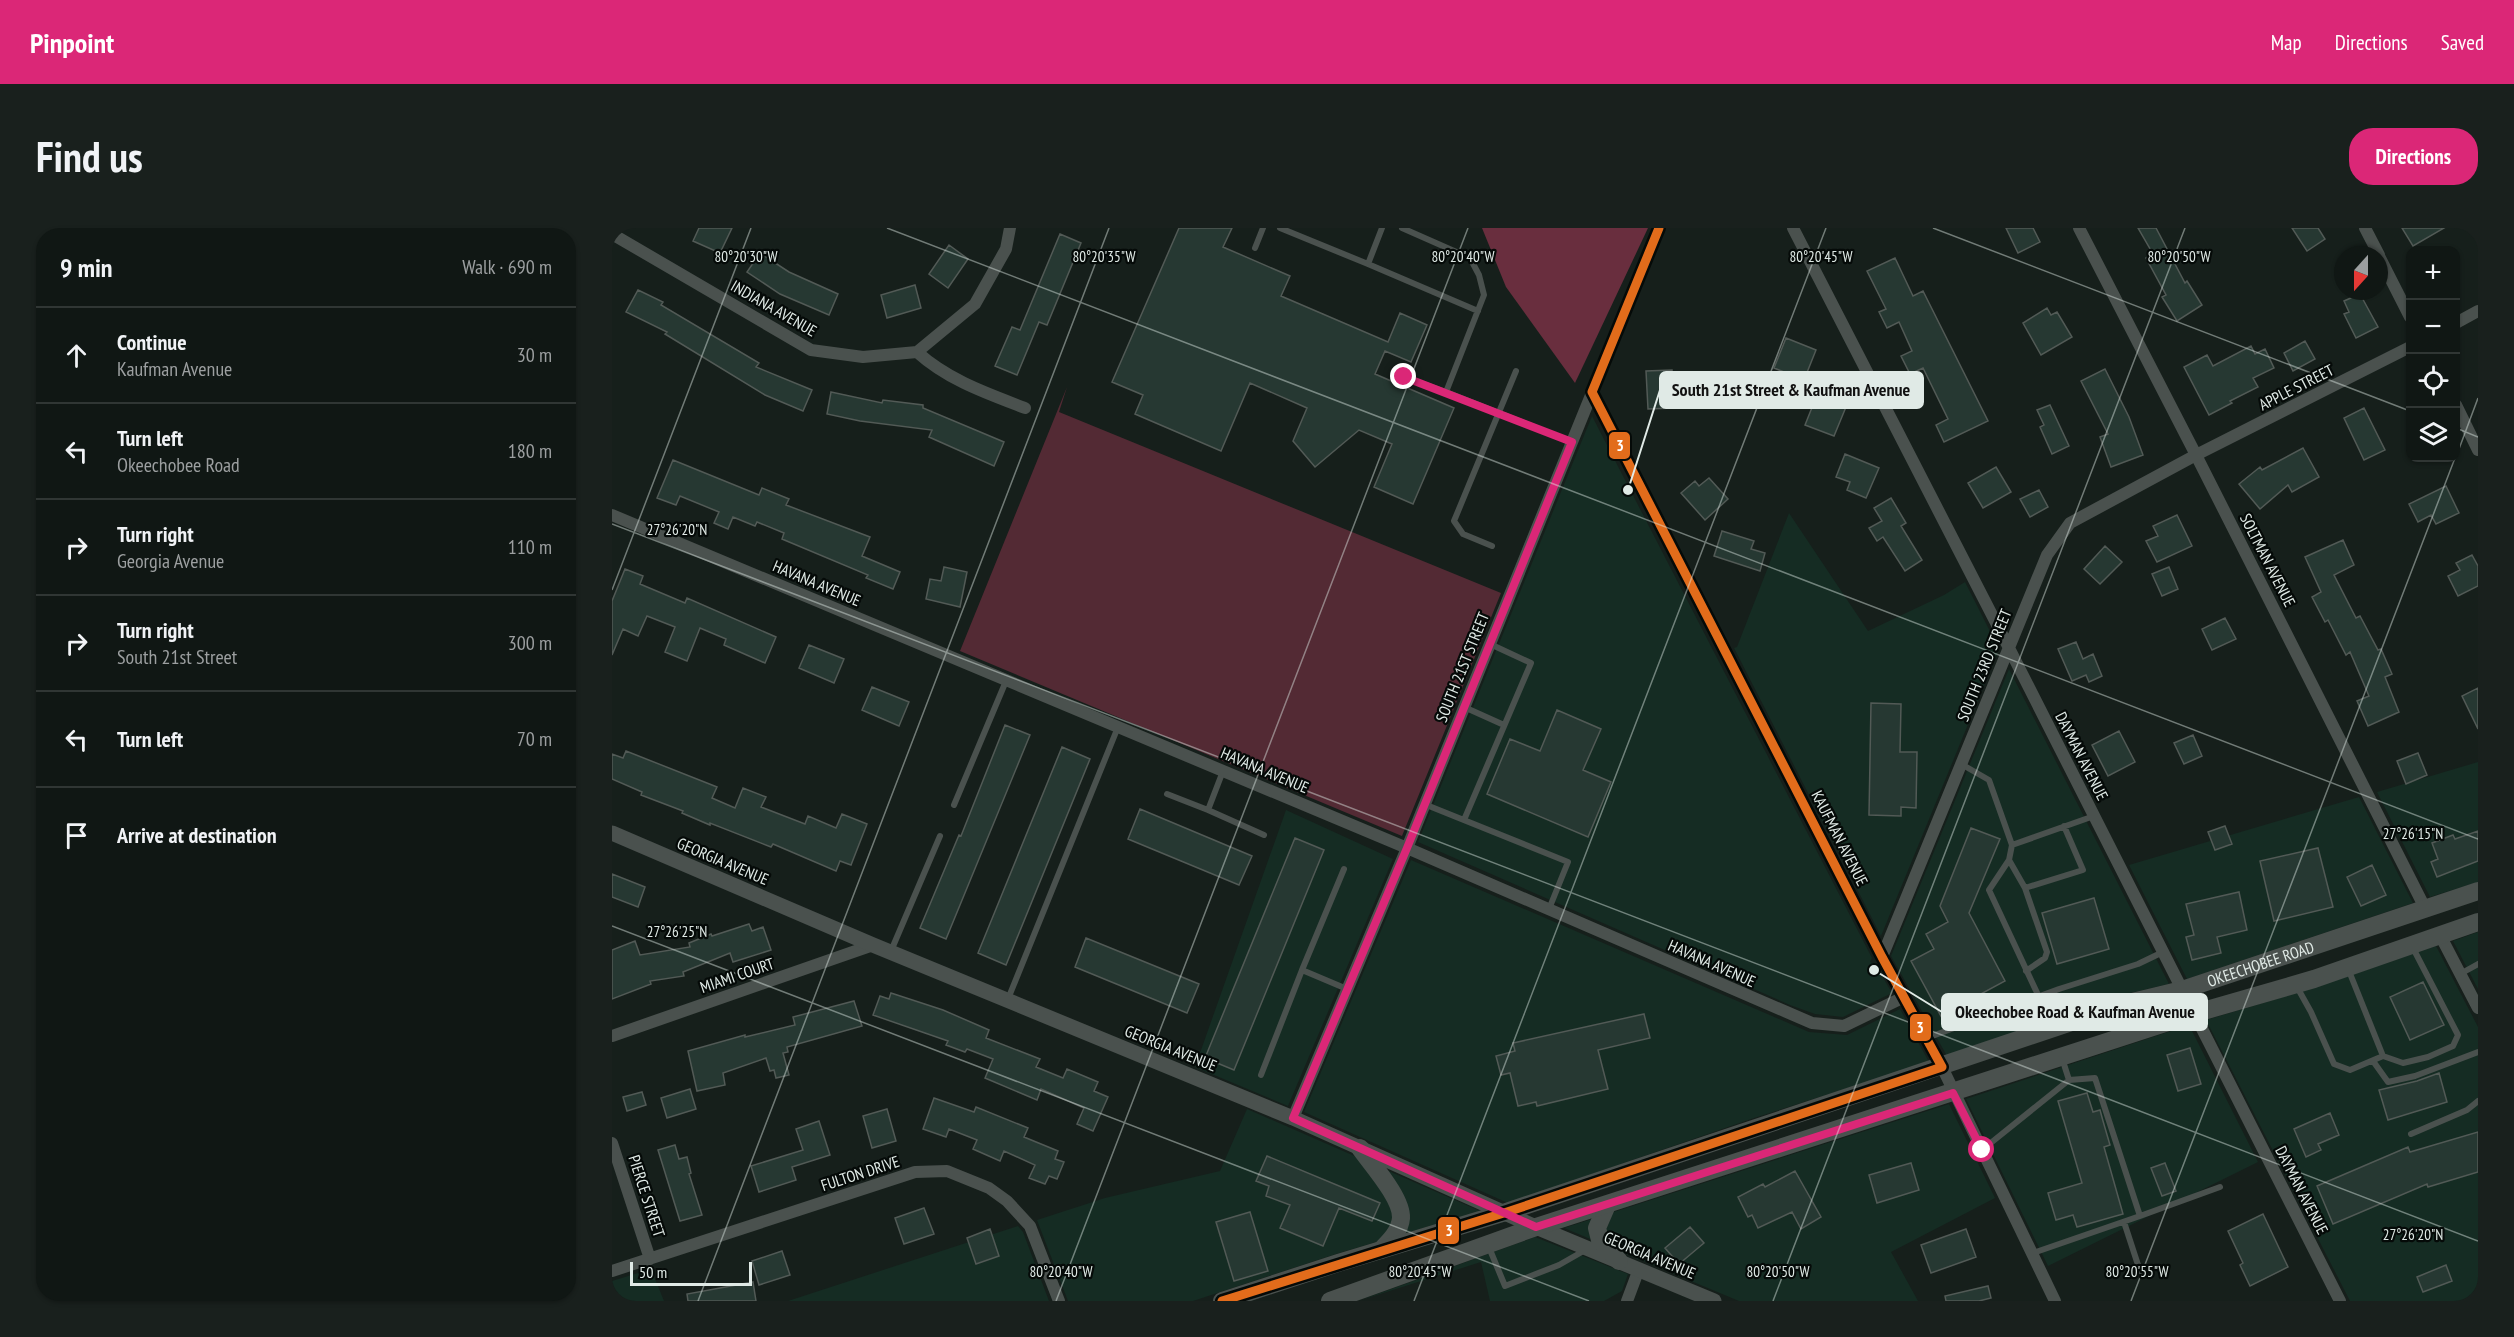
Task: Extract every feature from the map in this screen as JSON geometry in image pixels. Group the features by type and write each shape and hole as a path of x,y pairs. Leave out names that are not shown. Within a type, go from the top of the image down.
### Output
{"main road":[{"name":"OKEECHOBEE ROAD","path":"1222,1301 1506,1212 2128,1003 2182,990 2478,891"},
{"name":"OKEECHOBEE ROAD","path":"1339,1299 1536,1227 2193,1014 2348,967 2478,922"},
{"path":"1360,1148 1400,1206 1401,1219 1394,1236 1381,1250"},
{"path":"1607,1204 1596,1228 1600,1240 1619,1261"}],"street":[{"path":"1010,228 1006,249 975,304 917,352 935,368 969,386 1025,408"},
{"name":"SOUTH 21ST STREET","path":"1293,1118 1407,848 1659,228"},
{"name":"DAYMAN AVENUE","path":"1793,228 2340,1301"},
{"name":"SOLTMAN AVENUE","path":"2079,228 2425,908"},
{"path":"2365,228 2374,246"},
{"name":"INDIANA AVENUE","path":"614,235 811,350 864,357 917,352"},
{"path":"2388,273 2406,308"},
{"path":"2460,321 2478,311"},
{"name":"APPLE STREET","path":"2196,455 2406,349"},
{"name":"KAUFMAN AVENUE","path":"1592,392 1882,957 1942,1067 2055,1301"},
{"path":"2457,408 2478,450"},
{"name":"SOUTH 23RD STREET","path":"1882,957 2047,555 2070,523 2196,455"},
{"name":"HAVANA AVENUE","path":"612,515 1407,848 1812,1023 1844,1026 1904,997"},
{"name":"GEORGIA AVENUE","path":"612,832 873,945 1293,1118 1536,1227 1714,1301"},
{"path":"2440,935 2478,1008"},
{"name":"MIAMI COURT","path":"612,1036 873,945"},
{"name":"PIERCE STREET","path":"612,1143 650,1259"},
{"name":"FULTON DRIVE","path":"612,1271 915,1172 947,1171 989,1188 1007,1201 1030,1226 1059,1301"},
{"path":"1627,1301 1640,1269"}],"lane":[{"path":"1255,248 1263,228"},
{"path":"1280,228 1478,311"},
{"path":"1368,264 1382,228"},
{"path":"1402,228 1470,258 1479,275 1485,296 1446,392"},
{"path":"1492,546 1463,534 1454,521 1516,371"},
{"path":"1404,377 1572,442"},
{"path":"1464,820 1531,663 1490,644"},
{"path":"954,805 1006,680"},
{"path":"1464,707 1504,725"},
{"path":"1007,1000 1118,727"},
{"path":"1961,764 1989,780 2012,845 2009,860 1989,890 2039,997"},
{"path":"1208,810 1223,771"},
{"path":"1167,794 1264,835"},
{"path":"1424,804 1568,862 1548,909"},
{"path":"2012,845 2094,816"},
{"path":"2025,888 2083,870 2064,826"},
{"path":"890,952 940,836"},
{"path":"2009,860 2025,888 2048,951 2045,958 2026,971"},
{"path":"1261,1075 1344,868"},
{"path":"2295,984 2311,1012 2334,1064 2350,1070 2383,1056 2403,1063 2428,1057 2453,1046 2458,1035 2411,945"},
{"path":"1926,1039 2022,1003 2138,964 2163,952"},
{"path":"2460,974 2478,964"},
{"path":"2348,967 2383,1056"},
{"path":"1302,970 1347,990"},
{"path":"2022,1003 2036,1035"},
{"path":"2373,1061 2388,1082 2415,1076 2478,1052"},
{"path":"2062,1058 2068,1080"},
{"path":"1982,1150 2068,1080 2095,1078 2140,1216"},
{"path":"2411,1134 2467,1110 2478,1101"},
{"path":"2032,1253 2220,1187"},
{"path":"2124,1222 2140,1271"},
{"path":"1488,1244 1505,1286 1559,1265 1589,1248"}],"shaded area":[{"path":"1482,228 1648,228 1575,383 1506,287"},
{"path":"1067,387 1059,412 1501,593 1402,836 960,651"},
{"path":"1592,416 1872,958 1870,962 1875,964 1892,993 1843,1017 1815,1014 1790,1005 1418,842"},
{"path":"1789,513 1868,631 1944,595 1965,582 1999,649 1881,936 1734,648 1737,647"},
{"path":"2009,669 2169,984 2126,994 1947,1056 1891,956"},
{"path":"2478,762 2478,882 2430,897 2377,792"},
{"path":"2359,797 2413,903 2187,979 2129,865"},
{"path":"1286,810 1393,859 1288,1106 1195,1067"},
{"path":"1411,860 1809,1032 1847,1035 1900,1009 1929,1062 1754,1118 1508,1203 1304,1112"},
{"path":"2478,932 2478,989 2453,941"},
{"path":"2436,946 2478,1027 2478,1296 2476,1301 2350,1301 2206,1020 2316,987"},
{"path":"2189,1025 2258,1162 2048,1266 1966,1099"},
{"path":"1949,1104 1995,1198 1891,1252 1918,1301 1739,1301 1564,1228"},
{"path":"1247,1109 1480,1211 1336,1254 1193,1301 1068,1301 1037,1220 1105,1198 1220,1171"},
{"path":"1018,1226 1023,1232 1049,1301 788,1301"},
{"path":"1535,1237 1628,1274 1622,1291 1604,1301 1490,1301 1481,1262 1358,1301"},
{"path":"651,1269 664,1301 612,1301 612,1281"}],"building":[{"path":"699,228 732,228 720,253 693,241"},
{"path":"1179,228 1232,228 1223,247 1290,276 1281,296 1388,342 1400,313 1427,325 1411,362 1385,351 1375,374 1454,408 1413,504 1374,487 1392,444 1359,430 1315,467 1293,441 1307,408 1250,383 1221,451 1135,414 1143,395 1112,382"},
{"path":"2006,228 2033,228 2040,242 2018,253"},
{"path":"2138,228 2156,228 2185,283 2187,281 2202,305 2177,321 2162,297 2166,295 2146,258 2153,254"},
{"path":"2292,228 2318,228 2325,239 2307,251"},
{"path":"2402,228 2444,228 2413,246"},
{"path":"1060,234 1081,243 1047,325 1039,322 1017,375 995,366 1012,327 1020,330"},
{"path":"949,245 968,259 948,288 929,274"},
{"path":"760,253 789,272 838,294 829,315 780,294 747,272"},
{"path":"1895,258 1913,296 1923,291 1988,421 1944,442 1936,425 1948,419 1923,368 1910,374 1901,356 1912,351 1899,322 1887,328 1879,312 1886,309 1867,271"},
{"path":"915,285 921,308 887,318 881,295"},
{"path":"638,290 663,302 661,305 759,363 756,367 812,390 803,411 765,395 665,334 667,332 626,312"},
{"path":"2363,300 2378,327 2356,338 2344,314 2349,312 2344,301"},
{"path":"2047,308 2051,315 2057,312 2072,337 2041,355 2023,323"},
{"path":"1786,338 1816,350 1804,380 1774,368"},
{"path":"2305,341 2315,359 2293,371 2284,353"},
{"path":"2251,346 2255,354 2265,349 2274,368 2253,378 2258,387 2209,415 2184,367 2207,355 2213,366"},
{"path":"2105,369 2129,417 2143,455 2111,467 2100,437 2108,434 2081,381"},
{"path":"1672,370 1673,408 1648,409 1646,371"},
{"path":"831,392 882,403 883,400 923,405 923,408 1004,442 994,466 929,437 932,430 860,421 827,414"},
{"path":"1817,395 1846,407 1834,436 1805,425"},
{"path":"2050,405 2069,446 2052,454 2040,427 2044,425 2037,410"},
{"path":"2364,408 2385,450 2364,460 2344,418"},
{"path":"2303,448 2319,477 2292,492 2288,485 2260,509 2239,484 2260,467 2262,470"},
{"path":"1845,454 1879,468 1866,498 1847,490 1850,482 1836,477"},
{"path":"673,460 759,495 762,488 789,499 786,505 870,537 862,556 900,572 893,589 866,578 868,575 782,539 784,533 757,522 755,526 733,517 728,529 714,523 719,512 680,496 676,505 657,498"},
{"path":"1996,467 2011,492 1983,508 1968,483"},
{"path":"1709,478 1728,499 1705,520 1681,493 1695,481 1699,486"},
{"path":"2446,486 2459,513 2436,524 2431,515 2418,522 2409,504"},
{"path":"2039,490 2048,507 2030,517 2020,499"},
{"path":"1891,498 1906,523 1901,526 1922,560 1905,571 1883,537 1877,541 1869,528 1882,521 1874,508"},
{"path":"2177,515 2192,546 2157,562 2146,541 2158,536 2153,526"},
{"path":"1722,531 1754,541 1751,549 1765,553 1760,571 1714,556"},
{"path":"2343,540 2354,565 2334,575 2356,618 2360,616 2378,650 2381,649 2392,674 2385,677 2399,712 2368,726 2357,701 2369,696 2350,652 2346,655 2328,620 2325,622 2312,597 2321,592 2305,557"},
{"path":"2105,546 2122,562 2100,584 2084,569"},
{"path":"2472,555 2478,566 2478,586 2458,596 2448,576 2460,570 2456,563"},
{"path":"944,567 967,572 960,607 926,599 930,579 941,581"},
{"path":"2169,567 2178,589 2162,596 2152,574"},
{"path":"625,569 643,576 640,584 685,603 687,598 776,637 765,663 724,645 726,639 700,628 687,661 665,652 675,627 647,616 638,636 623,629 612,655 612,601"},
{"path":"2225,618 2236,639 2212,650 2202,629"},
{"path":"2076,642 2083,659 2093,654 2102,676 2089,682 2086,675 2072,681 2058,649"},
{"path":"809,645 844,659 834,683 799,668"},
{"path":"872,687 909,702 899,726 862,710"},
{"path":"2478,688 2478,729 2462,696"},
{"path":"1871,703 1901,704 1900,752 1917,752 1916,808 1901,807 1901,816 1869,815"},
{"path":"1557,710 1601,729 1583,770 1611,782 1588,837 1487,794 1510,739 1540,751"},
{"path":"1005,725 1030,735 946,939 920,928 959,835 961,836"},
{"path":"2119,731 2135,762 2108,776 2092,745"},
{"path":"2193,735 2202,756 2184,764 2174,743"},
{"path":"1062,747 1090,759 1006,965 978,953"},
{"path":"626,751 717,787 712,798 735,808 743,788 766,797 761,807 805,824 808,816 836,828 842,814 867,824 851,865 840,861 836,871 773,844 771,847 710,823 710,825 682,813 683,811 641,795 642,792 612,779 612,754 623,758"},
{"path":"2418,753 2427,775 2406,784 2397,761"},
{"path":"1140,809 1252,856 1239,885 1128,839"},
{"path":"2225,826 2232,844 2215,850 2208,832"},
{"path":"1971,828 2000,839 1969,913 2005,981 1942,1018 1911,961 1934,949 1926,934 1948,922 1940,906"},
{"path":"2478,831 2478,861 2437,877 2431,862 2438,859 2432,843 2453,835 2455,839"},
{"path":"1295,838 1324,850 1234,1070 1205,1058"},
{"path":"2318,848 2333,907 2274,921 2260,861"},
{"path":"2372,865 2386,895 2361,906 2347,877"},
{"path":"612,874 645,887 638,907 612,897"},
{"path":"2239,892 2247,930 2217,937 2221,953 2192,960 2186,937 2194,935 2186,904"},
{"path":"2094,898 2109,949 2057,964 2042,913"},
{"path":"749,924 752,931 763,927 771,950 733,962 730,953 683,972 684,976 650,981 651,984 612,999 612,950 635,941 640,955 690,947 689,943 711,934 712,936"},
{"path":"1086,938 1199,984 1187,1013 1075,967"},
{"path":"2423,982 2444,1025 2410,1040 2390,997"},
{"path":"891,993 943,1010 989,1030 986,1038 1040,1059 1036,1067 1063,1078 1067,1069 1098,1082 1094,1091 1108,1097 1093,1131 1077,1124 1084,1108 1041,1089 1037,1100 985,1078 993,1059 967,1049 965,1052 946,1045 948,1041 873,1015 880,996 889,999"},
{"path":"854,1001 862,1026 787,1047 788,1052 783,1053 789,1075 776,1078 774,1070 770,1071 766,1058 723,1073 725,1085 697,1091 688,1051 745,1035 745,1037 795,1025 793,1017"},
{"path":"1644,1014 1650,1038 1598,1050 1608,1089 1537,1106 1536,1102 1518,1106 1510,1073 1501,1075 1496,1056 1515,1051 1513,1043"},
{"path":"2190,1048 2201,1084 2178,1091 2167,1055"},
{"path":"2439,1073 2447,1102 2388,1120 2379,1090"},
{"path":"690,1089 696,1109 667,1118 661,1098"},
{"path":"642,1092 646,1105 627,1111 623,1097"},
{"path":"2087,1093 2093,1112 2100,1110 2110,1145 2104,1147 2123,1214 2077,1227 2073,1215 2056,1220 2048,1193 2082,1183 2058,1101"},
{"path":"934,1098 974,1112 976,1107 1028,1128 1024,1137 1058,1151 1055,1159 1064,1162 1057,1179 1049,1176 1045,1184 1029,1178 1035,1165 1004,1151 1000,1161 973,1149 977,1140 949,1129 946,1137 923,1129"},
{"path":"887,1109 896,1141 872,1148 863,1116"},
{"path":"2330,1113 2339,1135 2318,1144 2321,1150 2306,1157 2294,1129"},
{"path":"819,1121 830,1155 792,1167 796,1180 759,1192 751,1166 803,1150 796,1129"},
{"path":"2478,1132 2478,1172 2428,1187 2427,1184 2333,1224 2317,1186 2408,1147 2410,1152"},
{"path":"675,1145 679,1159 687,1157 691,1173 689,1174 702,1215 680,1221 658,1150"},
{"path":"1267,1156 1380,1203 1372,1221 1339,1208 1323,1246 1280,1228 1290,1205 1266,1196 1269,1186 1256,1181"},
{"path":"1911,1163 1919,1190 1877,1203 1869,1175"},
{"path":"2165,1163 2176,1191 2162,1196 2151,1168"},
{"path":"1795,1171 1821,1217 1801,1229 1792,1212 1758,1228 1752,1215 1748,1217 1738,1197 1763,1184 1765,1187"},
{"path":"924,1208 934,1234 904,1244 895,1218"},
{"path":"1250,1212 1268,1271 1234,1281 1216,1222"},
{"path":"2263,1214 2288,1267 2250,1286 2240,1265 2243,1263 2228,1231"},
{"path":"1690,1227 1704,1243 1679,1264 1665,1248"},
{"path":"990,1229 999,1256 976,1264 967,1238"},
{"path":"1966,1229 1976,1257 1931,1273 1921,1245"},
{"path":"782,1251 790,1275 759,1285 752,1261"},
{"path":"2446,1265 2452,1281 2423,1292 2417,1277"},
{"path":"753,1282 756,1301 688,1301 687,1294"},
{"path":"1988,1286 1991,1298 1979,1301 1946,1301 1945,1296"}],"transit line":[{"name":"3","path":"1222,1301 1507,1212 1942,1067 1882,957 1592,392 1659,228"}],"place":[{"name":"South 21st Street & Kaufman Avenue","path":"1628,490"},
{"name":"Okeechobee Road & Kaufman Avenue","path":"1874,970"}],"route":[{"path":"1404,377 1572,442 1407,848 1293,1118 1536,1227 1953,1093 1982,1150"}]}
